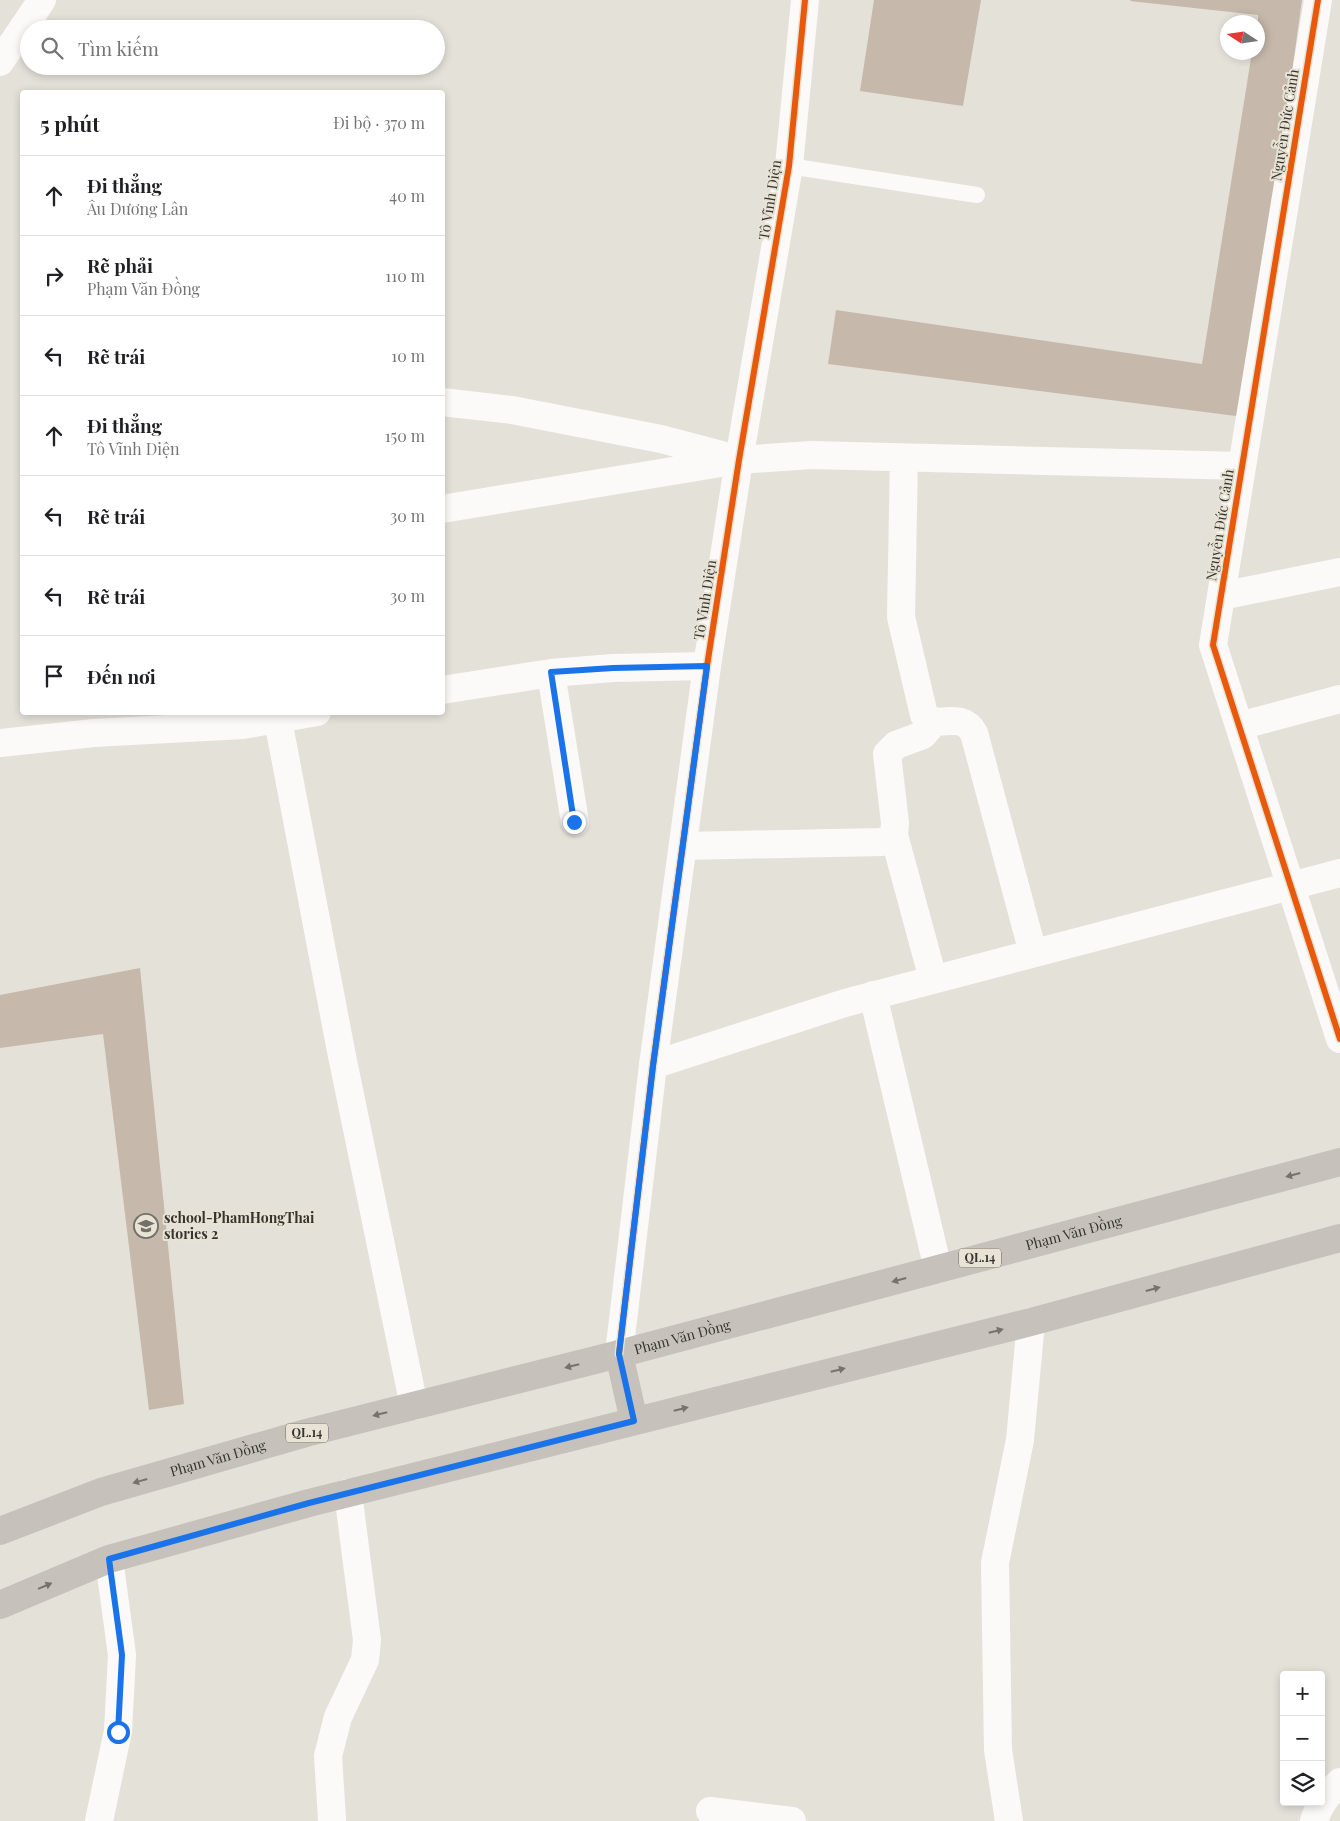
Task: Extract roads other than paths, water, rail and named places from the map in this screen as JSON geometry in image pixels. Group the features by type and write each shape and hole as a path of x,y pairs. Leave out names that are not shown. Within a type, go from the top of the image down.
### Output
{"main road":[{"name":"Phạm Văn Đồng","path":"0,1531 101,1492 306,1433 619,1354 1340,1162"},
{"path":"0,1604 109,1559 348,1493 1031,1322 1340,1238"},
{"path":"619,1354 634,1421"}],"street":[{"path":"28,20 42,0"},
{"name":"Tô Vĩnh Diện","path":"619,1354 653,1066 707,666 739,460 789,166 805,0"},
{"name":"Nguyễn Đức Cảnh","path":"1318,0 1213,645 1340,1039"},
{"path":"0,62 20,32"},
{"path":"445,402 512,410 577,422 688,445 739,460"},
{"path":"445,509 739,460 811,455 1242,466"},
{"path":"904,458 901,617 924,715 928,720 934,722 954,720 964,722 971,727 974,733 1033,953"},
{"path":"1221,596 1340,572"},
{"path":"445,690 551,672 613,668 707,666"},
{"path":"551,672 574,822"},
{"path":"1239,726 1340,699"},
{"path":"0,743 94,723 242,719 278,720 302,715"},
{"path":"278,720 343,1061 414,1406"},
{"path":"933,979 894,835 895,823 887,754 896,745 923,735 934,722"},
{"path":"683,846 880,842 888,840 894,835"},
{"path":"653,1066 873,996 933,979 1340,873"},
{"path":"873,996 938,1269"},
{"path":"1009,1821 998,1750 996,1564 1020,1440 1031,1322"},
{"path":"332,1819 328,1756 338,1717 365,1660 367,1640 348,1493"},
{"path":"99,1821 118,1732 122,1655 109,1559"},
{"path":"1314,1821 1318,1807 1324,1798 1340,1782"},
{"path":"710,1811 792,1821"}],"lane":[{"path":"789,166 976,195"}],"place":[{"name":"school-PhamHongThai stories 2","path":"146,1226"}]}
